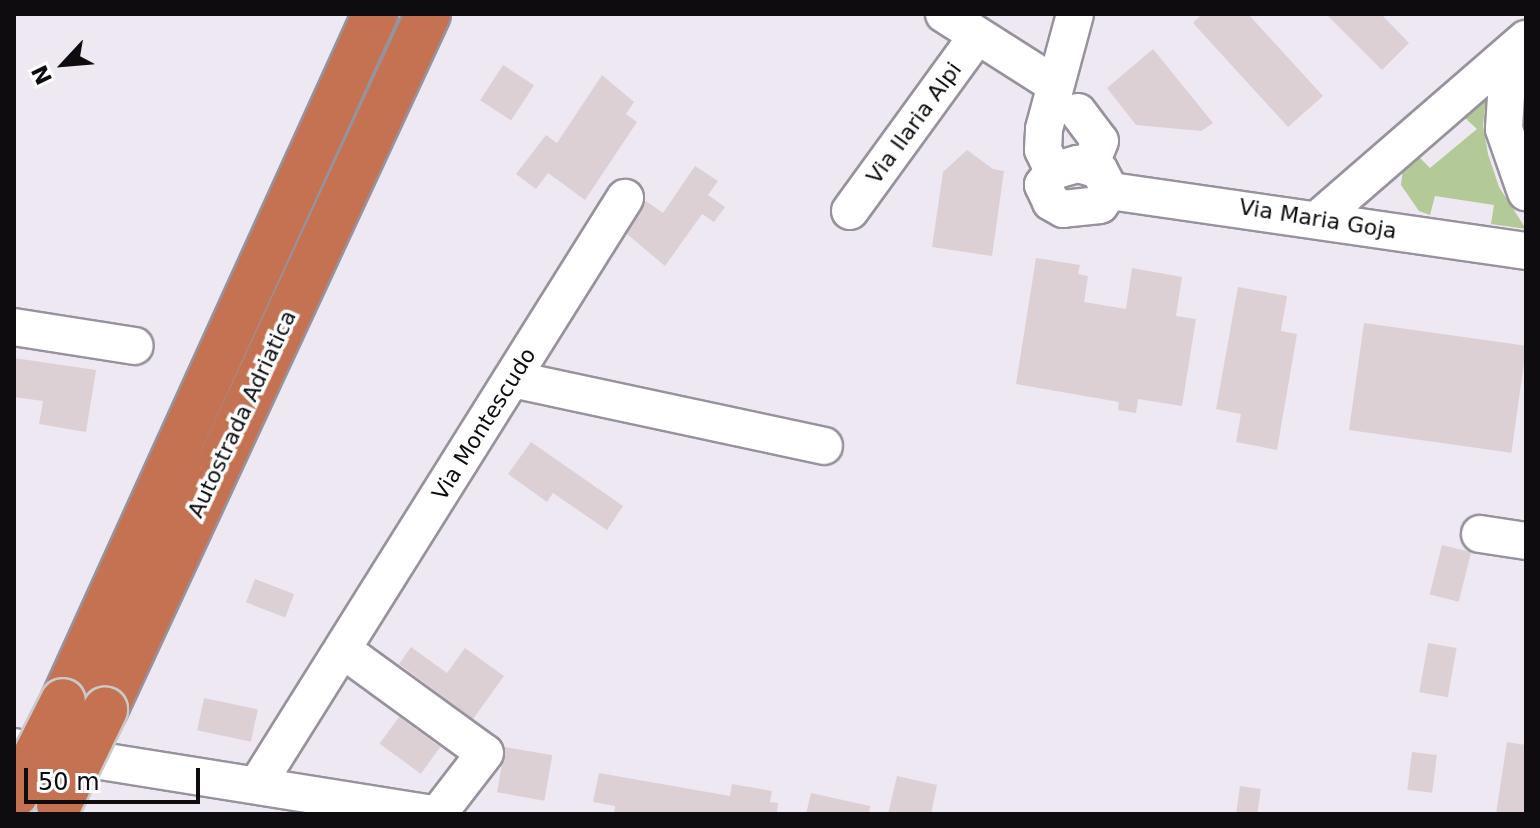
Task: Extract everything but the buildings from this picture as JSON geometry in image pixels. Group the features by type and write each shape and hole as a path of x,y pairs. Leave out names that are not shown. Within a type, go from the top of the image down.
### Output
{"highway":[{"name":"Autostrada Adriatica","path":"57,809 84,706 375,14"},
{"name":"Autostrada Adriatica","path":"15,796 84,706 428,14"}],"street":[{"path":"944,14 1054,84"},
{"path":"1075,14 1054,84 1043,150 1053,171 1043,185 1045,195 1063,209 1100,205 1100,141 1078,112"},
{"name":"Via Ilaria Alpi","path":"850,211 977,36"},
{"path":"1524,42 1507,80 1504,129 1526,192"},
{"path":"1318,219 1524,42"},
{"name":"Via Maria Goja","path":"1100,178 1318,219 1526,251"},
{"name":"Via Montescudo","path":"257,785 625,198"},
{"path":"14,327 135,346"},
{"path":"512,379 824,446"},
{"path":"1480,534 1526,541"},
{"path":"343,650 485,753 438,814"},
{"path":"14,747 431,814"}],"green space":[{"path":"1487,92 1483,125 1488,154 1499,187 1526,229 1491,224 1494,205 1435,196 1430,215 1419,211 1401,185 1403,169 1418,156 1430,168 1477,129 1464,117"}]}
